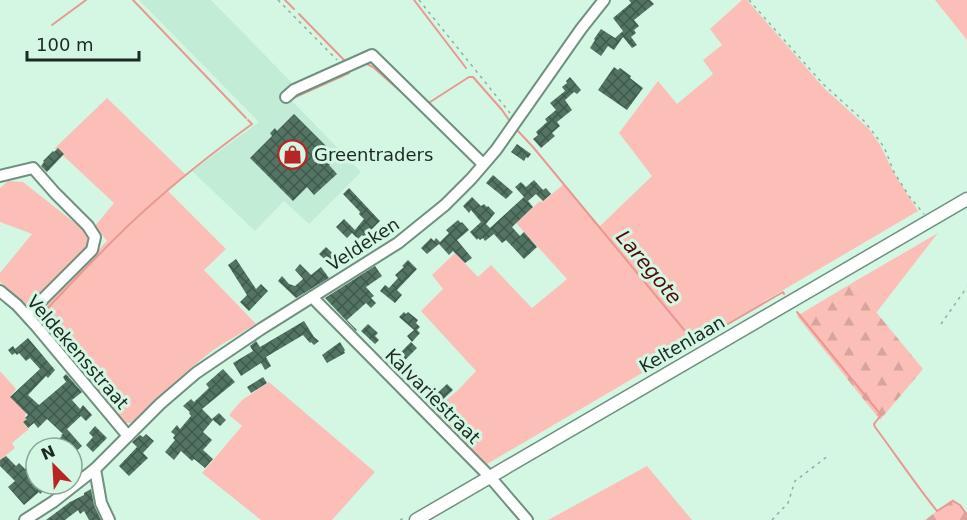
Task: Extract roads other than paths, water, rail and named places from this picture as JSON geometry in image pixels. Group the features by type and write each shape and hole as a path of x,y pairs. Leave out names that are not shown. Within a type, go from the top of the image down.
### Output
{"main road":[{"name":"Keltenlaan","path":"416,520 967,199"}],"street":[{"name":"Veldeken","path":"25,520 53,502 95,469 160,404 196,373 261,329 398,243 452,198 483,164 517,120 580,29 604,0"},
{"path":"286,97 294,90 372,55 483,164"},
{"path":"0,176 33,168 88,226 95,237 92,250 27,315"},
{"name":"Veldekensstraat","path":"0,291 27,315 128,436"},
{"name":"Kalvariestraat","path":"312,297 490,477 527,520"},
{"path":"95,469 101,503 109,520"}],"waterway":[{"path":"52,25 86,0"},
{"path":"133,0 246,118"},
{"name":"Laregote","path":"285,0 294,9"},
{"path":"414,0 466,68"},
{"name":"Laregote","path":"299,14 345,61"},
{"name":"Laregote","path":"365,63 373,67 416,105"},
{"path":"291,99 349,73"},
{"name":"Laregote","path":"427,104 469,77 473,77 509,120"},
{"path":"40,316 144,211 252,124 248,120"},
{"name":"Laregote","path":"518,131 695,343 783,292 784,294"},
{"name":"Laregote","path":"797,312 881,415 874,424 875,427 937,511 953,501 960,505 967,515"}],"place":[{"name":"Greentraders","path":"293,154"}]}
